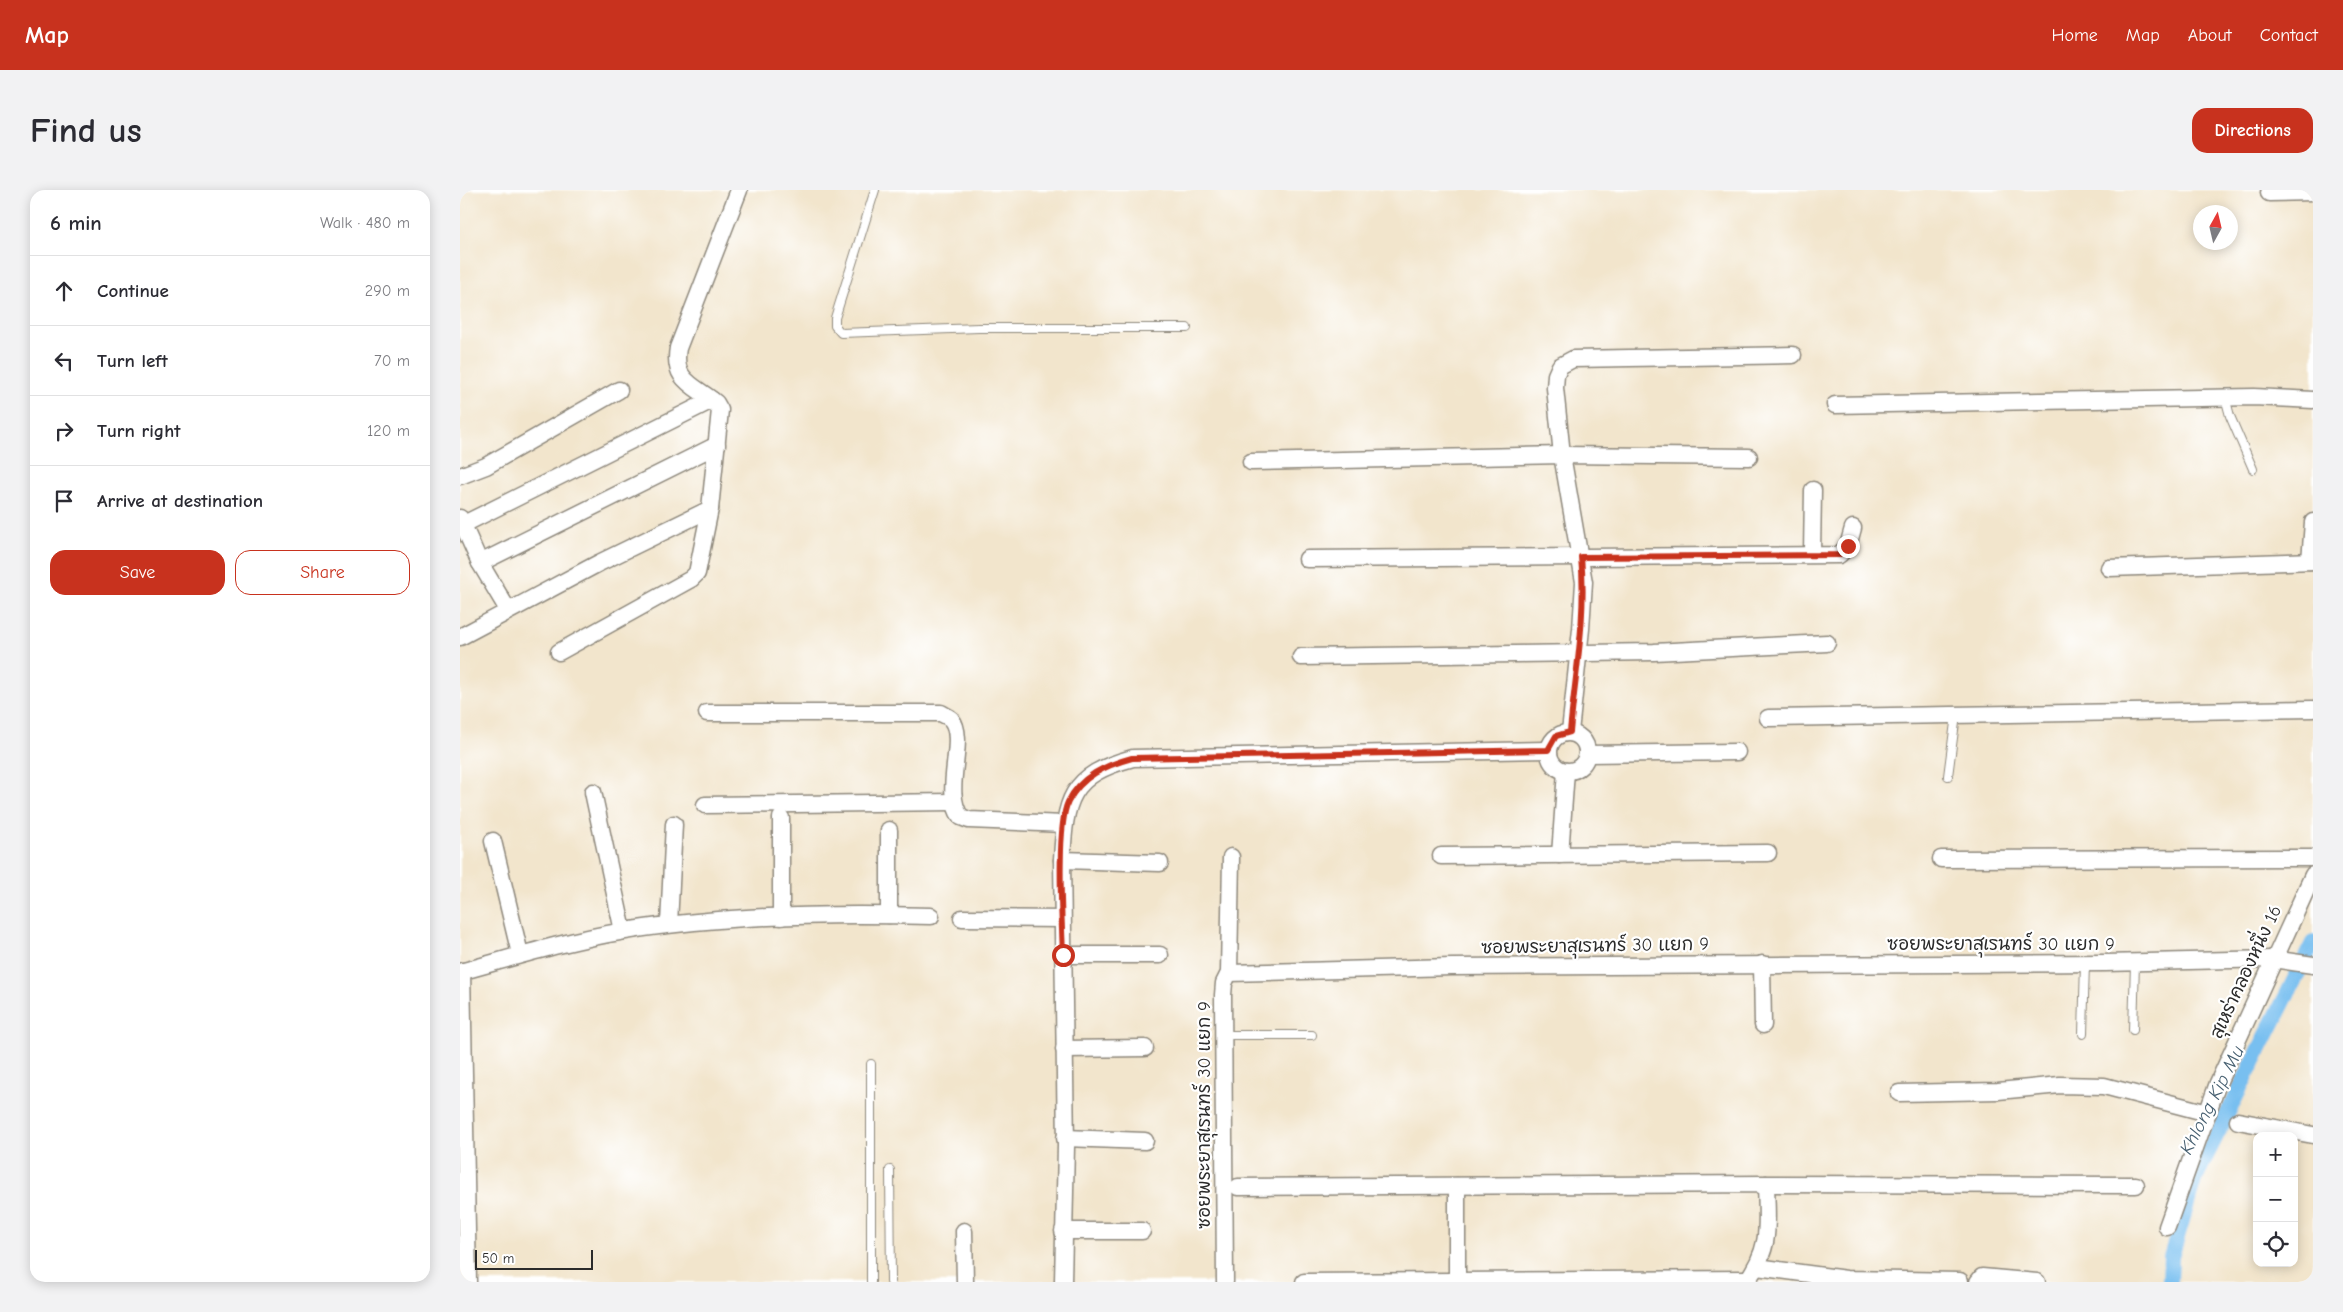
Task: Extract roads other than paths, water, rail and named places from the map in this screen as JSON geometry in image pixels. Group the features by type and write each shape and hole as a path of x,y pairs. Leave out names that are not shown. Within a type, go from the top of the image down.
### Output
{"street":[{"path":"559,652 691,579 697,572 702,558 710,509 720,410 712,400 680,377 675,363 678,348 739,190"},
{"path":"2269,193 2313,192"},
{"path":"1570,732 1584,582 1562,455 1555,388 1556,375 1560,366 1573,359 1794,355"},
{"path":"460,476 486,466 619,390"},
{"path":"1835,405 2225,397 2284,397 2313,400"},
{"path":"508,610 480,563 461,523 712,400"},
{"path":"480,563 717,445"},
{"path":"1251,462 1562,455 1749,457"},
{"path":"1812,554 1813,490"},
{"path":"460,637 508,610 710,509"},
{"path":"2109,568 2312,561 2313,522"},
{"path":"1307,559 1839,555 1848,546 1853,528"},
{"path":"1301,657 1578,653 1827,643"},
{"path":"1768,718 2313,709"},
{"path":"707,713 941,713 951,719 956,731 953,802 961,817 969,820 1064,824"},
{"path":"1570,732 1583,740 1587,754 1580,767 1566,771 1552,764 1548,750 1556,736 1570,732"},
{"path":"1063,1282 1065,1138 1062,860 1064,824 1068,804 1077,789 1108,765 1132,758 1548,750"},
{"path":"1587,754 1737,752"},
{"path":"1560,855 1566,771"},
{"path":"593,792 623,931"},
{"path":"705,805 953,802"},
{"path":"781,818 781,917"},
{"path":"669,924 674,824"},
{"path":"889,915 890,830"},
{"path":"493,841 520,954"},
{"path":"1441,856 1768,853"},
{"path":"1229,973 1231,857"},
{"path":"1941,859 2313,858"},
{"path":"1062,860 1160,863"},
{"name":"สุเหร่าคลองหนึ่ง 16","path":"2167,1227 2229,1058 2277,959 2313,875"},
{"path":"468,1282 461,971 520,954 623,931 669,924 781,917 931,916"},
{"path":"962,918 1062,919"},
{"path":"1063,955 1160,955"},
{"name":"ซอยพระยาสุเรนทร์ 30 แยก 9","path":"1225,1282 1223,1035 1224,983 1229,973 1452,967 2135,963 2277,959 2313,965"},
{"path":"1762,964 1763,1025"},
{"path":"1064,1049 1145,1048"},
{"path":"1900,1093 1998,1091 2060,1085 2104,1086 2208,1113"},
{"path":"2238,1121 2313,1135"},
{"path":"1065,1138 1145,1140"},
{"path":"1750,1276 1763,1256 1767,1231 1766,1184"},
{"path":"1238,1187 1766,1184 2136,1185"},
{"path":"1456,1186 1458,1281"},
{"path":"964,1231 965,1282"},
{"path":"1063,1231 1142,1231"},
{"path":"1304,1282 1750,1276 1960,1281"},
{"path":"1978,1282 1982,1277 1991,1276 2037,1282"}],"lane":[{"path":"875,190 835,318 835,326 841,333 979,328 1187,328"},
{"path":"2225,397 2230,416 2253,469"},
{"path":"1948,776 1956,714"},
{"path":"2083,1034 2085,963"},
{"path":"2133,1030 2135,963"},
{"path":"1223,1035 1312,1035"},
{"path":"871,1064 872,1282"},
{"path":"890,1170 891,1282"}],"waterway":[{"name":"Khlong Kip Mu","path":"2170,1282 2171,1257 2194,1180 2313,943"}]}
